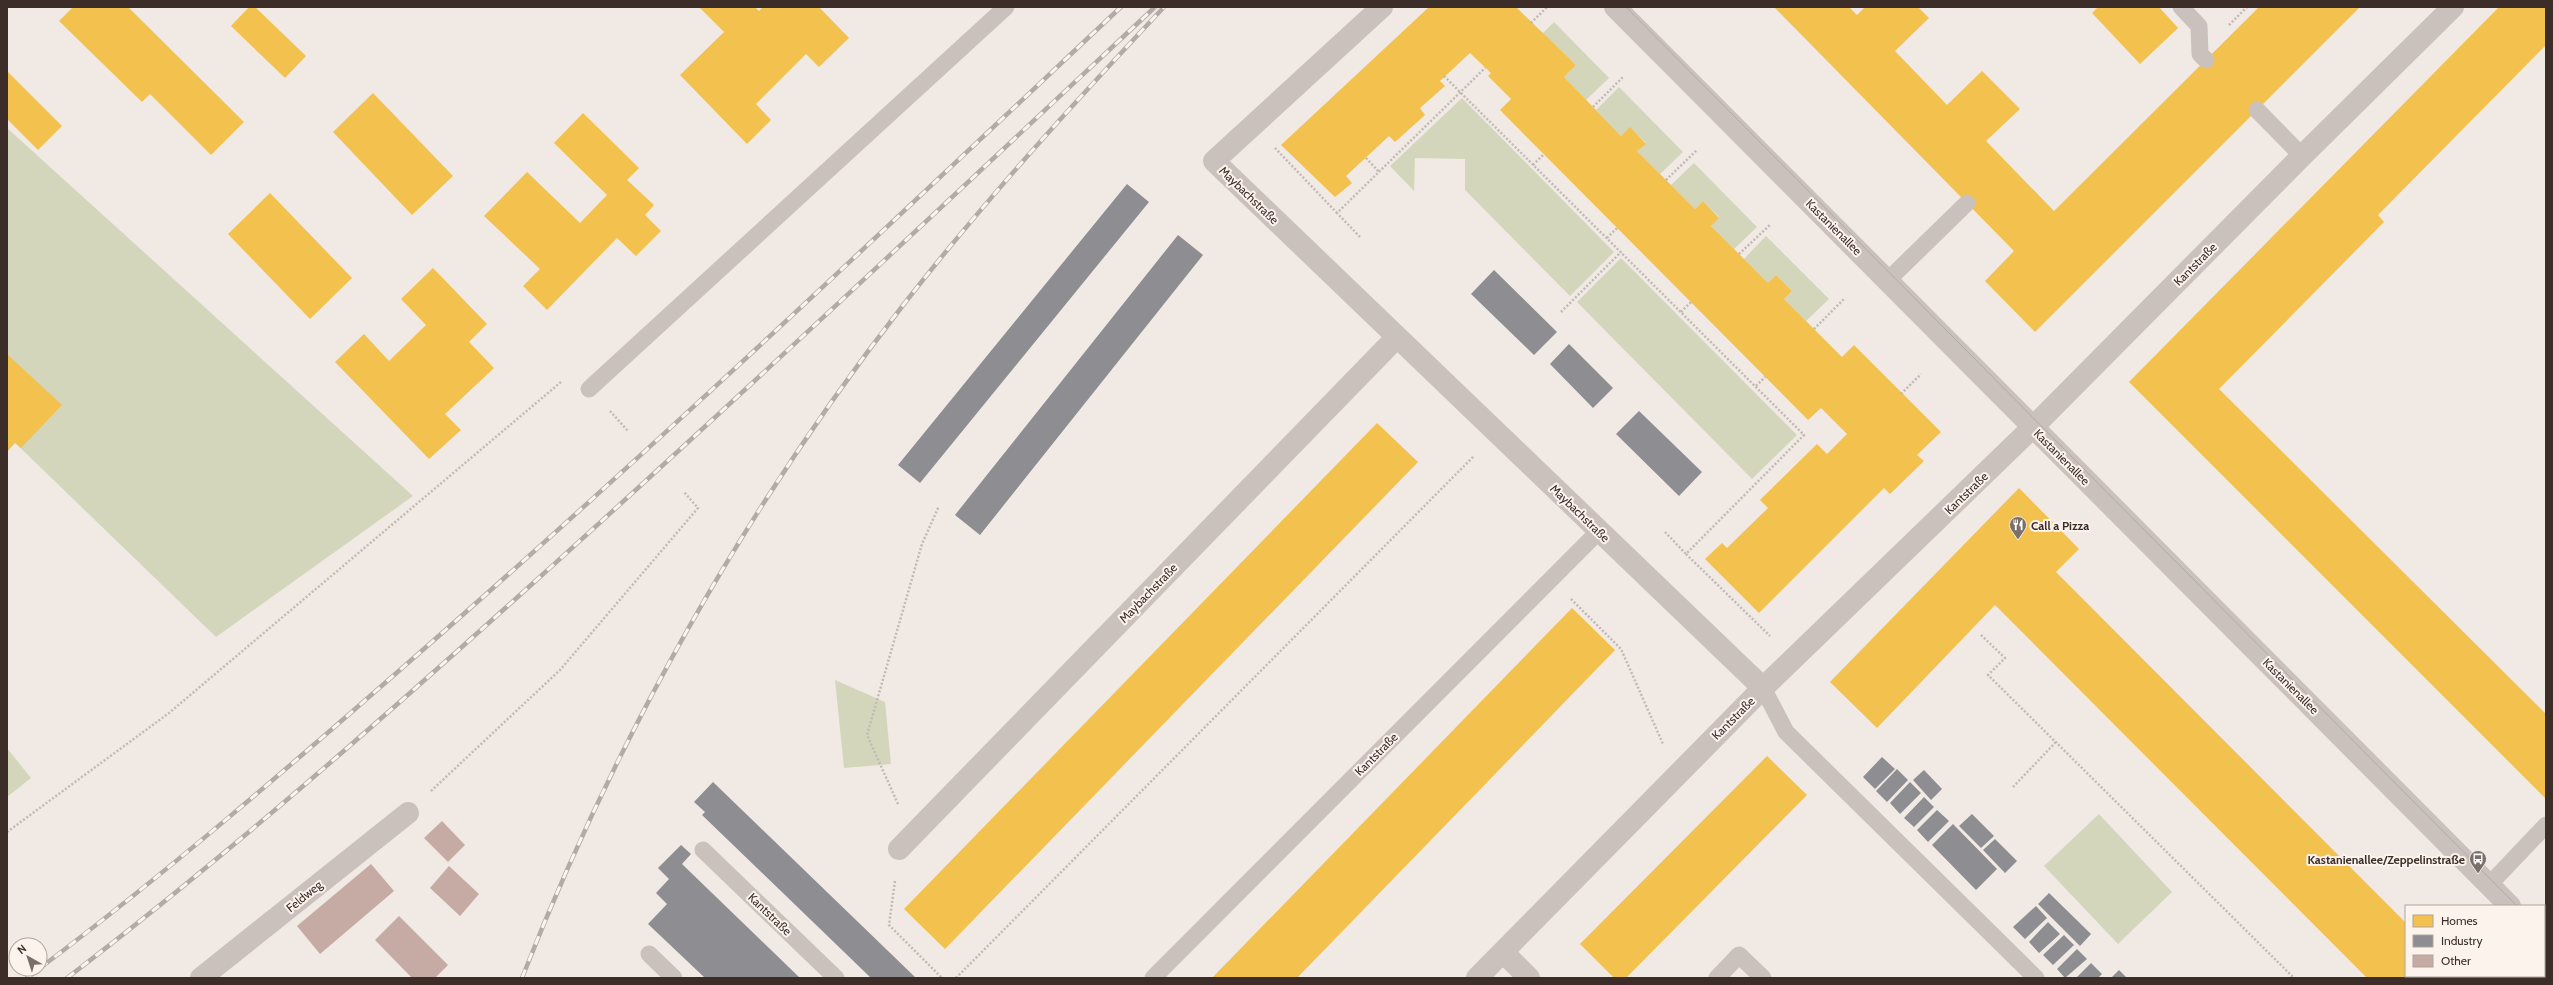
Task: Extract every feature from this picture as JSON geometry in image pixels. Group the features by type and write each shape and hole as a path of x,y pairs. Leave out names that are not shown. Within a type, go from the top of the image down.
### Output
{"street":[{"name":"Maybachstraße","path":"1382,7 1214,161 1763,688"},
{"name":"Kantstraße","path":"1478,978 1763,688 2033,427 2302,156 2453,7"},
{"name":"Kastanienallee","path":"1618,8 1887,281 2509,905"},
{"name":"Maybachstraße","path":"906,842 1397,337"},
{"name":"Feldweg","path":"201,978 408,813"},
{"path":"1503,952 1529,978"}],"lane":[{"path":"589,389 1006,7"},
{"path":"2181,7 2200,26 2200,54 2206,60"},
{"path":"2257,110 2302,156"},
{"path":"1887,281 1967,203"},
{"name":"Kantstraße","path":"1153,978 1599,531"},
{"path":"1763,688 1786,732 2036,978"},
{"path":"2489,885 2546,825"},
{"name":"Kantstraße","path":"703,850 836,978"},
{"path":"649,954 674,978"},
{"path":"1717,978 1739,955 1763,978"}],"path":[{"path":"1531,23 1547,7"},
{"path":"1337,213 1485,68"},
{"path":"1444,76 1804,434 1686,554"},
{"path":"1593,107 1624,76"},
{"path":"1253,125 1360,237"},
{"path":"1666,180 1697,150"},
{"path":"1533,165 1544,154"},
{"path":"1366,158 1379,172"},
{"path":"1739,254 1771,224"},
{"path":"1607,238 1617,228"},
{"path":"1561,312 1621,252"},
{"path":"1814,329 1845,298"},
{"path":"1681,312 1691,302"},
{"path":"1901,394 1921,374"},
{"path":"1756,386 1765,377"},
{"path":"7,832 169,713 564,379"},
{"path":"956,978 1497,433"},
{"path":"408,813 565,664 698,508 684,492"},
{"path":"939,506 922,544 867,735 906,842 889,925 942,978"},
{"path":"1665,532 1793,659"},
{"path":"1551,579 1621,649 1670,761 1679,772"},
{"path":"1980,635 2005,658 1988,675 2294,978"},
{"path":"2013,787 2056,742"}],"green space":[{"path":"1554,22 1609,78 1586,100 1564,77 1576,65 1542,34"},
{"path":"1619,87 1683,152 1660,174 1637,151 1646,143 1630,128 1621,136 1596,110"},
{"path":"1462,98 1614,252 1570,296 1465,190 1465,159 1415,158 1414,191 1390,166"},
{"path":"7,128 413,496 216,637 7,435"},
{"path":"1694,163 1757,227 1734,249 1711,226 1719,217 1703,201 1695,209 1671,185"},
{"path":"1766,236 1829,299 1806,321 1784,299 1792,291 1776,275 1768,283 1744,259"},
{"path":"1621,258 1797,435 1752,479 1577,302"},
{"path":"835,680 885,702 891,764 844,768"},
{"path":"7,748 31,778 7,797"},
{"path":"2099,814 2172,892 2118,944 2044,866"}],"building: Homes":[{"path":"73,7 128,7 244,122 211,155 150,94 142,102 59,21"},
{"path":"249,7 255,7 306,56 285,78 231,26"},
{"path":"699,7 755,7 759,11 763,7 819,7 849,38 819,67 806,54 756,104 771,120 747,144 680,75 724,32"},
{"path":"1429,7 1516,7 1576,65 1564,77 1621,136 1630,127 1646,144 1637,151 1695,209 1703,201 1719,218 1711,226 1768,283 1776,275 1792,291 1784,299 1842,357 1854,345 1941,432 1917,455 1924,461 1890,494 1884,488 1759,613 1705,559 1722,543 1727,548 1768,508 1760,500 1817,444 1827,454 1847,434 1821,408 1808,420 1500,110 1511,99 1488,76 1491,73 1470,53 1440,81 1445,86 1420,108 1425,115 1395,142 1389,136 1346,176 1352,183 1335,197 1281,145"},
{"path":"1774,7 1849,7 1857,15 1865,7 1918,7 1929,18 1895,51 1947,105 1982,71 2020,109 1986,141 2054,211 2259,7 2360,7 2035,332 1985,281 2014,251"},
{"path":"2098,7 2159,7 2178,28 2140,64 2092,13"},
{"path":"2499,7 2546,7 2546,45 2378,215 2384,222 2219,389 2546,714 2545,798 2129,382"},
{"path":"7,71 62,126 38,150 7,119"},
{"path":"373,93 453,176 412,215 333,132"},
{"path":"583,113 639,168 627,180 654,205 645,215 661,231 636,256 617,238 547,310 523,286 540,269 484,216 527,172 580,223 607,195 554,143"},
{"path":"270,193 352,278 310,319 228,234"},
{"path":"433,268 487,324 469,342 494,368 445,414 461,430 429,459 335,362 364,334 389,361 426,325 401,299"},
{"path":"7,354 62,405 21,448 15,443 7,452"},
{"path":"1377,423 1418,462 945,949 904,909"},
{"path":"2019,488 2079,549 2056,572 2405,922 2405,977 2459,978 2367,978 1995,605 1877,728 1830,682"},
{"path":"1572,608 1615,650 1297,978 1212,978"},
{"path":"1767,756 1807,795 1626,978 1614,978 1580,944"}],"building: Industry":[{"path":"1127,184 1149,202 920,483 898,465"},
{"path":"1178,235 1203,255 980,535 955,515"},
{"path":"1494,270 1557,332 1534,355 1471,294"},
{"path":"1569,344 1613,388 1593,408 1550,364"},
{"path":"1639,411 1702,472 1679,496 1616,434"},
{"path":"1882,757 1895,769 1875,789 1863,777"},
{"path":"1897,769 1908,780 1887,802 1876,791"},
{"path":"1924,770 1942,789 1931,800 1913,780"},
{"path":"713,782 916,978 871,978 702,815 705,812 694,802"},
{"path":"1910,782 1921,793 1900,814 1890,803"},
{"path":"1924,797 1934,807 1914,827 1904,818"},
{"path":"1937,810 1949,821 1928,842 1917,830"},
{"path":"1972,814 1994,836 1981,848 1959,826"},
{"path":"1953,824 1997,869 1976,890 1932,845"},
{"path":"1995,839 2017,861 2005,873 1983,850"},
{"path":"681,845 691,854 682,864 800,978 705,978 648,924 667,904 656,893 669,879 658,868"},
{"path":"2049,893 2091,934 2080,946 2038,904"},
{"path":"2036,906 2047,918 2025,939 2013,927"},
{"path":"2048,922 2060,934 2039,953 2029,942"},
{"path":"2064,935 2074,945 2053,965 2043,955"},
{"path":"2077,949 2087,959 2065,978 2057,969"},
{"path":"2091,963 2102,974 2098,978 2076,978"},
{"path":"2119,970 2127,978 2111,978"}],"building: Other":[{"path":"442,821 465,845 448,862 424,838"},
{"path":"371,864 394,891 320,954 297,926"},
{"path":"449,866 479,894 460,916 430,888"},
{"path":"399,916 448,965 435,978 412,978 375,940"}],"tram line":[{"path":"1626,7 2516,905"}],"railway":[{"path":"48,962 88,932 228,818 500,582 768,338 1121,7"},
{"path":"67,978 186,884 245,835 475,636 767,370 1155,7"},
{"path":"522,978 559,888 599,800 643,713 689,627 738,543 791,461 846,381 904,304 966,227 1031,152 1164,7"}],"place":[{"name":"Call a Pizza","path":"2018,540"},
{"name":"Kastanienallee/Zeppelinstraße","path":"2478,874"}]}
